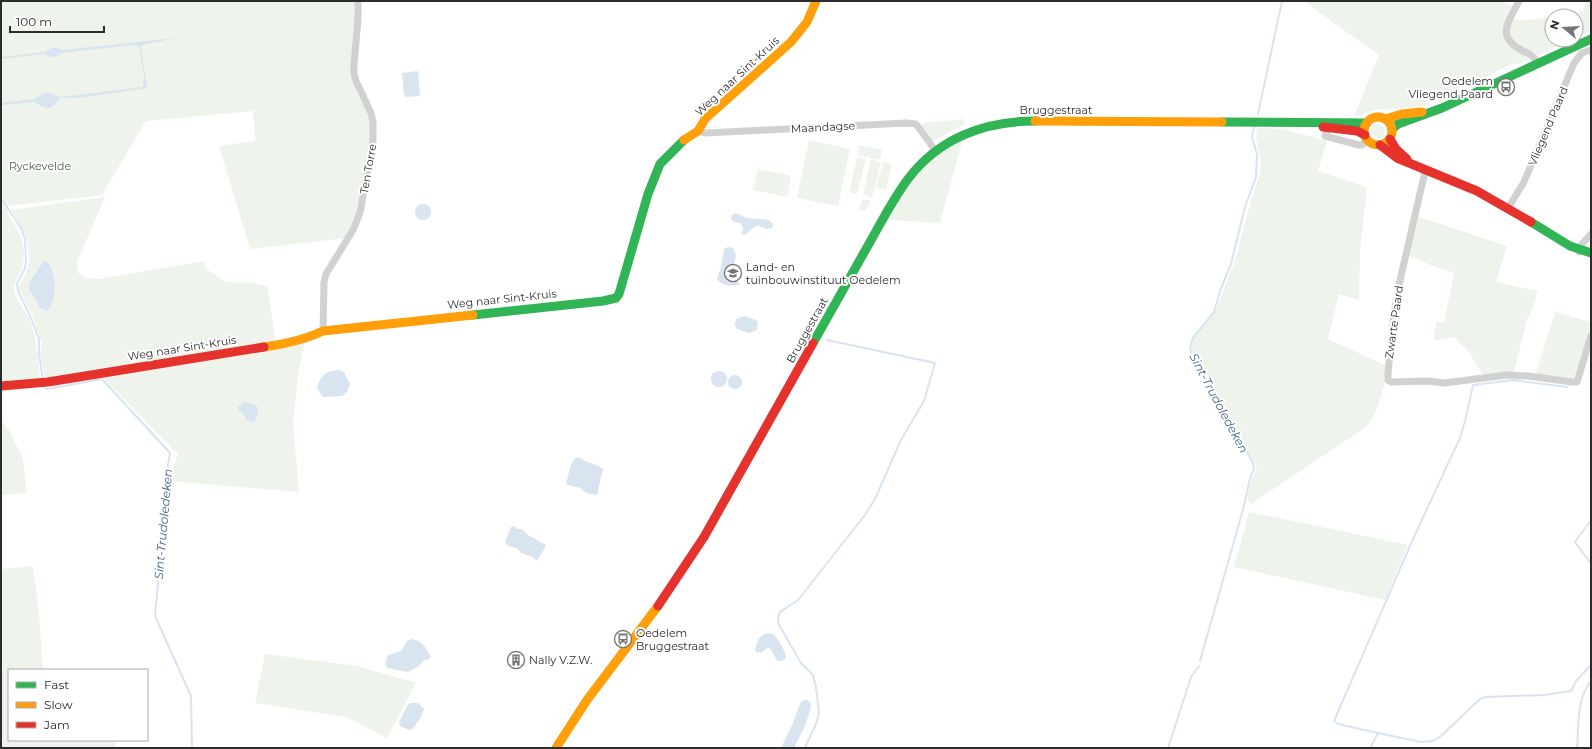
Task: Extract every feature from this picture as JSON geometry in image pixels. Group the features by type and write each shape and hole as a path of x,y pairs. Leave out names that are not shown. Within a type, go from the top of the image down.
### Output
{"main road":[{"name":"Weg naar Sint-Kruis","path":"1,386 26,385 290,343 323,331 603,301 616,298 619,294 648,194 660,164 675,147 698,130 706,119 800,32 812,14 816,1"},
{"path":"1392,129 1398,124 1429,113 1591,39"},
{"path":"1385,119 1408,113 1429,113"},
{"path":"1380,145 1390,139 1392,129 1390,123 1385,119 1376,117 1367,123 1364,128 1366,138 1373,144 1380,145 1397,158 1477,191 1508,208 1562,242 1583,248 1591,253"},
{"name":"Bruggestraat","path":"556,748 586,700 662,601 686,566 722,507 896,196 916,167 935,150 957,136 983,126 1020,121 1317,124 1319,122 1357,131 1366,138"},
{"name":"Bruggestraat","path":"1330,125 1367,123"},
{"path":"1390,139 1396,149 1409,162"}],"street":[{"name":"Ten Torre","path":"323,331 324,282 326,274 352,230 360,213 373,140 373,122 371,113 354,74 358,1"},
{"path":"1519,1 1507,26 1506,36 1511,44 1532,55 1538,63"},
{"name":"Vliegend Paard","path":"1508,208 1524,182 1577,57 1582,53 1591,50"},
{"name":"Maandagse","path":"698,130 706,133 906,123 916,124 935,150"},
{"path":"1330,125 1326,136 1358,145 1362,145 1366,138"},
{"name":"Zwarte Paard","path":"1427,170 1424,176 1398,291 1391,336 1388,380 1397,383 1428,381 1444,383 1513,375 1577,382 1591,336"},
{"path":"1583,248 1591,234"}],"green space":[{"name":"Ryckevelde","path":"1,1 357,1 352,67 372,124 360,207 346,238 250,249 219,146 255,141 253,111 146,121 102,195 8,206 7,214 16,227 24,248 23,263 15,283 14,291 30,320 36,342 41,380 31,388 1,392"},
{"path":"1303,1 1502,1 1514,8 1504,33 1532,58 1522,63 1512,64 1489,75 1472,86 1469,82 1429,100 1425,106 1375,110 1354,116 1379,55"},
{"path":"1586,1 1591,1 1591,30 1584,33 1584,11"},
{"path":"1544,18 1544,48 1554,48 1537,56 1517,46 1508,36 1511,20"},
{"path":"964,119 965,124 933,142 922,127 923,123"},
{"path":"1375,124 1381,124 1385,128 1385,134 1381,138 1375,138 1371,134 1371,128"},
{"path":"1257,128 1283,129 1327,141 1318,171 1367,187 1360,252 1359,300 1339,294 1328,339 1385,365 1385,382 1375,414 1366,427 1251,504 1247,500 1251,479 1257,469 1213,384 1192,352 1190,342 1216,309 1235,261 1260,174 1261,162 1256,138"},
{"path":"963,138 940,223 888,220 904,194 928,164"},
{"path":"809,140 850,149 838,206 797,198"},
{"path":"859,145 882,150 880,160 857,155"},
{"path":"857,157 866,159 857,194 849,192"},
{"path":"871,159 881,162 872,198 863,195"},
{"path":"883,162 892,164 886,190 876,188"},
{"path":"758,169 791,176 787,197 753,190"},
{"path":"105,197 77,262 77,272 86,278 100,279 204,261 205,268 226,282 253,283 267,286 276,343 303,342 304,346 299,368 293,423 299,492 169,481 178,454 98,373 45,378 40,354 42,343 33,317 19,288 29,262 28,246 20,224 11,210"},
{"path":"862,199 871,201 865,211 859,210"},
{"path":"1416,216 1507,246 1496,282 1538,291 1532,311 1527,319 1514,373 1483,376 1469,352 1454,337 1434,341 1436,322 1444,323 1454,273 1430,265 1408,255"},
{"path":"1555,312 1591,322 1591,330 1575,379 1535,376"},
{"path":"1,421 9,430 23,459 27,493 1,495"},
{"path":"1249,512 1408,545 1385,600 1234,567"},
{"path":"33,566 39,613 43,669 8,669 8,741 115,741 115,748 1,748 1,569"},
{"path":"265,654 357,666 416,683 387,738 346,717 255,703"}],"shaded area":[{"path":"176,38 142,45 141,47 147,88 79,98 59,98 51,108 42,107 35,102 1,105 1,103 35,99 44,93 51,93 61,97 143,87 144,75 139,47 134,45 61,53 52,57 43,54 1,59 1,57 45,52 53,47 62,50"},
{"path":"418,71 420,96 406,97 404,95 402,73"},
{"path":"420,204 426,204 431,209 429,218 426,220 420,220 415,215 415,209"},
{"path":"736,213 747,218 769,220 773,224 772,228 766,229 755,226 747,234 743,235 741,223 734,222 731,219 732,215"},
{"path":"728,247 733,248 736,255 732,275 739,283 738,285 724,284 717,279 724,249"},
{"path":"44,261 47,262 53,272 55,286 51,305 46,311 40,308 29,288 30,282"},
{"path":"745,316 756,320 758,323 757,330 749,333 737,329 735,325 736,319"},
{"path":"340,370 344,372 350,384 347,392 342,396 323,397 317,388 320,379 328,372"},
{"path":"719,371 726,376 727,379 722,386 719,387 712,382 711,379 716,372"},
{"path":"732,375 738,375 742,379 742,385 738,389 732,389 728,385 728,379"},
{"path":"244,402 257,406 258,408 258,414 254,423 248,421 241,411 239,411 238,407"},
{"path":"579,457 603,469 597,495 586,493 581,488 567,485 566,483 571,465 575,458"},
{"path":"514,526 517,529 522,529 528,535 546,545 540,557 536,561 534,558 520,552 517,548 508,546 505,542 511,527"},
{"path":"766,633 774,634 781,645 785,655 783,661 778,661 776,659 770,648 767,648 761,653 756,652 755,649 759,638"},
{"path":"412,639 422,643 431,657 428,660 424,660 419,666 408,672 387,668 385,664 388,655 401,651 407,641"},
{"path":"807,700 810,702 811,707 805,726 794,748 781,748 799,706 802,701"},
{"path":"411,703 418,703 424,709 421,717 413,729 409,730 400,726 399,722 407,706"}],"waterway":[{"name":"Sint-Trudoledeken","path":"1258,114 1282,1"},
{"name":"Sint-Trudoledeken","path":"1200,661 1244,506 1250,478 1254,469 1253,463 1218,398 1192,356 1190,347 1193,338 1214,312 1220,291 1231,264 1245,207 1256,177 1257,154 1252,137 1254,127"},
{"path":"1,198 21,228 25,239 25,268 17,284 18,291 39,339 39,356 43,379"},
{"path":"805,748 819,714 816,687 813,675 801,663 778,623 780,612 798,600 865,515 875,499 901,440 924,401 935,363 827,340"},
{"name":"Sint-Trudoledeken","path":"44,387 47,389 102,379 170,453 166,477 167,486 155,616 191,696 192,748"},
{"path":"1378,733 1338,724 1334,721 1413,539 1460,438 1473,385 1513,380 1567,387"},
{"path":"1591,520 1575,542 1591,564"},
{"path":"1370,748 1378,733 1421,742 1433,741 1441,736 1480,699 1485,697 1544,695 1571,691 1576,681 1591,665"},
{"name":"Sint-Trudoledeken","path":"1168,748 1191,677 1199,666"},
{"path":"1577,748 1579,713 1583,696 1591,681"}],"traffic: fast":[{"path":"1392,129 1398,124 1442,108 1591,39"},
{"path":"813,343 893,202 908,179 920,165 934,153 964,135 998,124 1035,121"},
{"path":"1222,122 1367,123"},
{"path":"473,315 603,301 616,298 619,294 648,194 660,164 684,140"},
{"path":"1531,222 1570,246 1591,253"}],"traffic: slow":[{"path":"684,140 698,131 705,119 791,42 807,22 816,1"},
{"path":"1385,119 1402,114 1422,112"},
{"path":"1378,117 1388,121 1392,131 1388,141 1378,145 1368,141 1364,131 1368,121 1378,117"},
{"path":"1035,121 1222,122"},
{"path":"264,347 309,337 323,331 473,315"},
{"path":"556,748 587,700 658,606"}],"traffic: jam":[{"path":"1323,127 1357,131 1365,135"},
{"path":"1390,139 1396,149 1407,159"},
{"path":"1380,145 1397,158 1477,191 1531,222"},
{"path":"658,606 704,537 813,343"},
{"path":"1,386 48,382 264,347"}],"place":[{"name":"Oedelem Vliegend Paard","path":"1506,87"},
{"name":"Land- en tuinbouwinstituut Oedelem","path":"733,273"},
{"name":"Oedelem Bruggestraat","path":"623,639"},
{"name":"Nally V.Z.W.","path":"516,660"}]}
